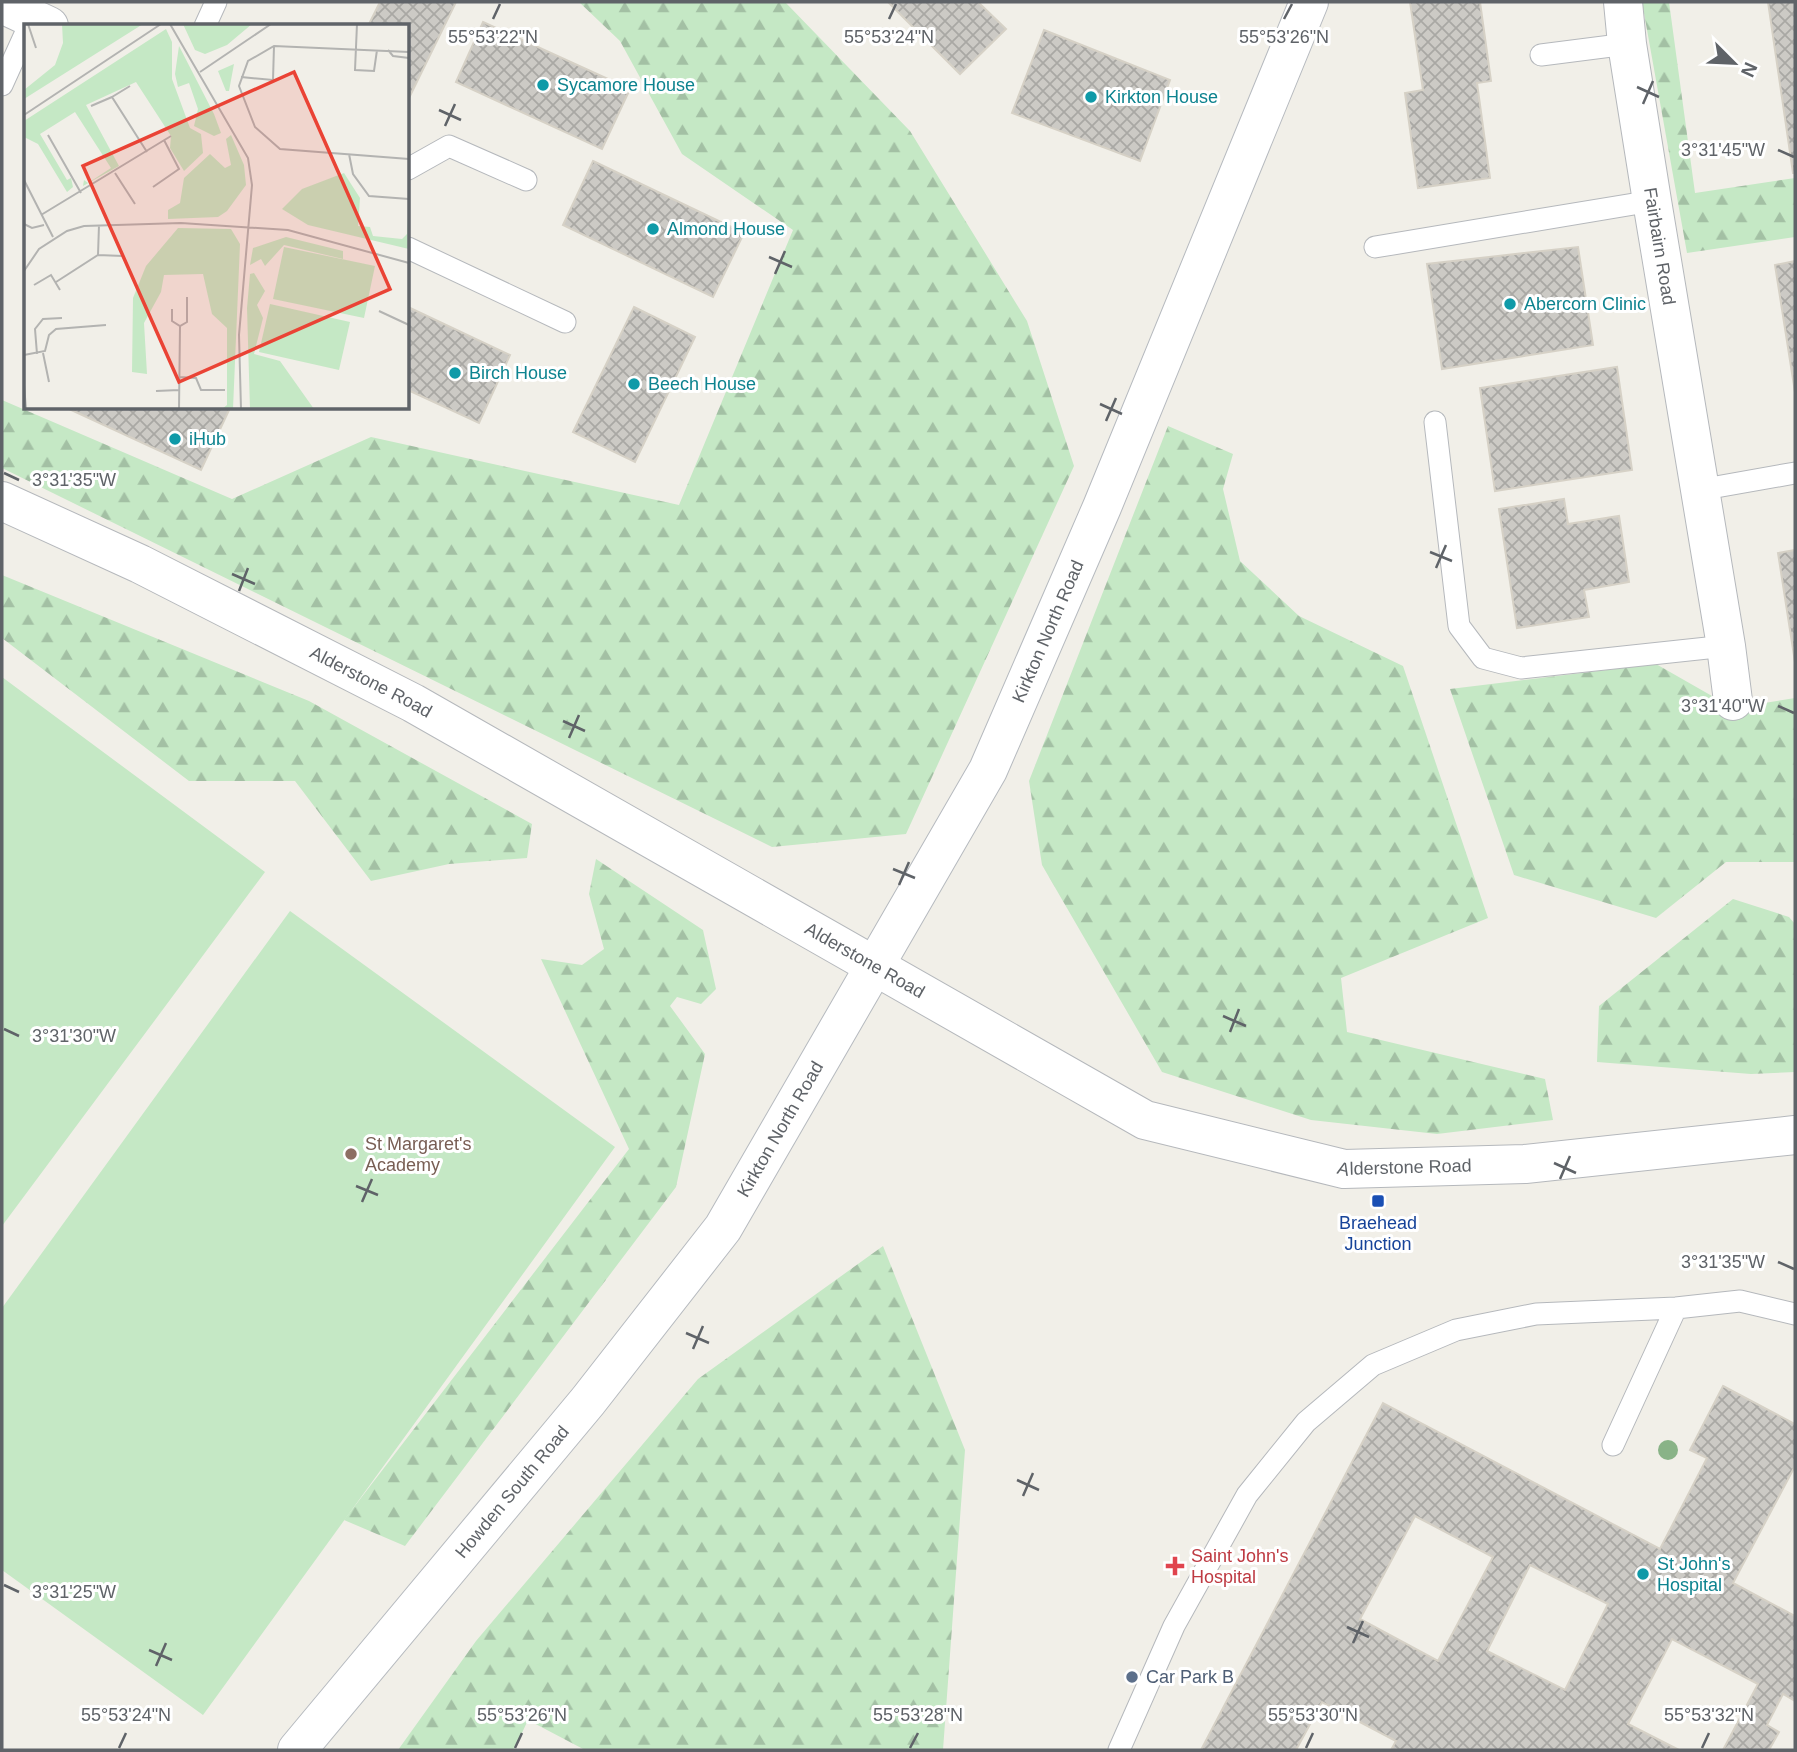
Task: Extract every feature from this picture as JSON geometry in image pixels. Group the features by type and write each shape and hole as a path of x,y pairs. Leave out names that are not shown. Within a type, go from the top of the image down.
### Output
{"street":[{"name":"Kirkton North Road","path":"723,1228 988,770 1107,495 1309,2"},
{"name":"Fairbairn Road","path":"1623,2 1627,44 1734,701"},
{"name":"Alderstone Road","path":"2,501 140,564 413,703 1145,1119 1344,1169 1525,1164 1795,1135"},
{"name":"Howden South Road","path":"297,1750 588,1401 723,1228"}],"lane":[{"path":"206,24 216,2"},
{"path":"2,85 24,32"},
{"path":"1541,55 1627,44"},
{"path":"410,168 449,146 526,180"},
{"path":"1375,247 1652,201"},
{"path":"410,249 565,322"},
{"path":"1435,422 1459,626 1483,658 1521,668 1726,646"},
{"path":"1699,490 1795,474"},
{"path":"1119,1750 1174,1626 1247,1494 1306,1422 1373,1365 1456,1330 1536,1314 1676,1308 1740,1301 1795,1314"},
{"path":"1613,1445 1676,1308"}],"green space":[{"path":"579,2 785,2 910,131 1027,321 1074,466 906,834 772,847 2,468 2,400 232,499 371,437 679,505 793,230 682,154 620,41"},
{"path":"1642,2 1669,2 1695,193 1795,178 1795,237 1687,253"},
{"path":"1168,426 1233,454 1223,489 1240,561 1299,616 1403,666 1488,918 1341,978 1347,1032 1545,1079 1553,1120 1437,1134 1311,1120 1162,1072 1042,865 1029,781"},
{"path":"2,575 309,701 532,824 527,858 449,864 371,881 295,781 189,781 2,638"},
{"path":"1656,664 1733,708 1795,698 1795,862 1726,862 1656,918 1514,875 1450,689"},
{"path":"2,677 265,872 2,1226"},
{"path":"596,859 703,930 716,989 701,1004 677,997 670,1006 705,1054 676,1187 405,1546 344,1520 629,1149 541,959 582,965 604,949 589,894"},
{"path":"1733,899 1789,917 1795,924 1795,1072 1751,1074 1597,1062 1599,1006"},
{"path":"290,911 615,1147 203,1715 2,1570 2,1308"},
{"path":"883,1246 965,1450 943,1750 585,1750 528,1720 514,1750 398,1750 476,1641 698,1379"}],"building":[{"path":"380,2 456,2 410,96 410,24 369,24"},
{"path":"888,2 978,2 1006,29 960,74"},
{"path":"1410,2 1480,2 1491,81 1477,83 1490,178 1418,188 1405,93 1423,90"},
{"path":"1768,2 1795,2 1795,173 1793,173"},
{"name":"Sycamore House","path":"483,22 630,89 602,149 456,82"},
{"name":"Kirkton House","path":"1044,30 1170,80 1140,161 1012,113"},
{"name":"Almond House","path":"593,161 744,233 713,297 563,225"},
{"name":"Abercorn Clinic","path":"1578,247 1593,345 1442,369 1427,264"},
{"path":"1795,261 1795,392 1775,265"},
{"name":"Beech House","path":"634,307 695,337 635,462 573,432"},
{"name":"Birch House","path":"410,308 510,355 479,423 410,391"},
{"path":"1617,367 1632,470 1495,491 1480,388"},
{"name":"iHub","path":"71,410 229,410 201,470"},
{"path":"1564,499 1568,524 1619,516 1629,582 1584,590 1589,617 1517,628 1499,509"},
{"path":"1795,550 1795,662 1778,553"},
{"name":"St John's Hospital","path":"1723,1386 1795,1424 1795,1466 1733,1583 1795,1616 1795,1701 1783,1694 1767,1725 1779,1732 1769,1750 1723,1750 1758,1684 1672,1639 1628,1724 1679,1750 1391,1750 1396,1741 1322,1702 1296,1750 1201,1750 1383,1403 1660,1549 1707,1458 1690,1450","holes":["1415,1516 1493,1557 1438,1661 1360,1619","1530,1565 1608,1604 1565,1690 1487,1651"]}],"place":[{"name":"Sycamore House","path":"543,85"},
{"name":"Kirkton House","path":"1091,97"},
{"name":"Almond House","path":"653,229"},
{"name":"Abercorn Clinic","path":"1510,304"},
{"name":"Birch House","path":"455,373"},
{"name":"Beech House","path":"634,384"},
{"name":"iHub","path":"175,439"},
{"name":"St Margaret's Academy","path":"351,1154"},
{"name":"Braehead Junction","path":"1378,1201"},
{"name":"Saint John's Hospital","path":"1175,1566"},
{"name":"St John's Hospital","path":"1643,1574"},
{"name":"Car Park B","path":"1132,1677"}]}
